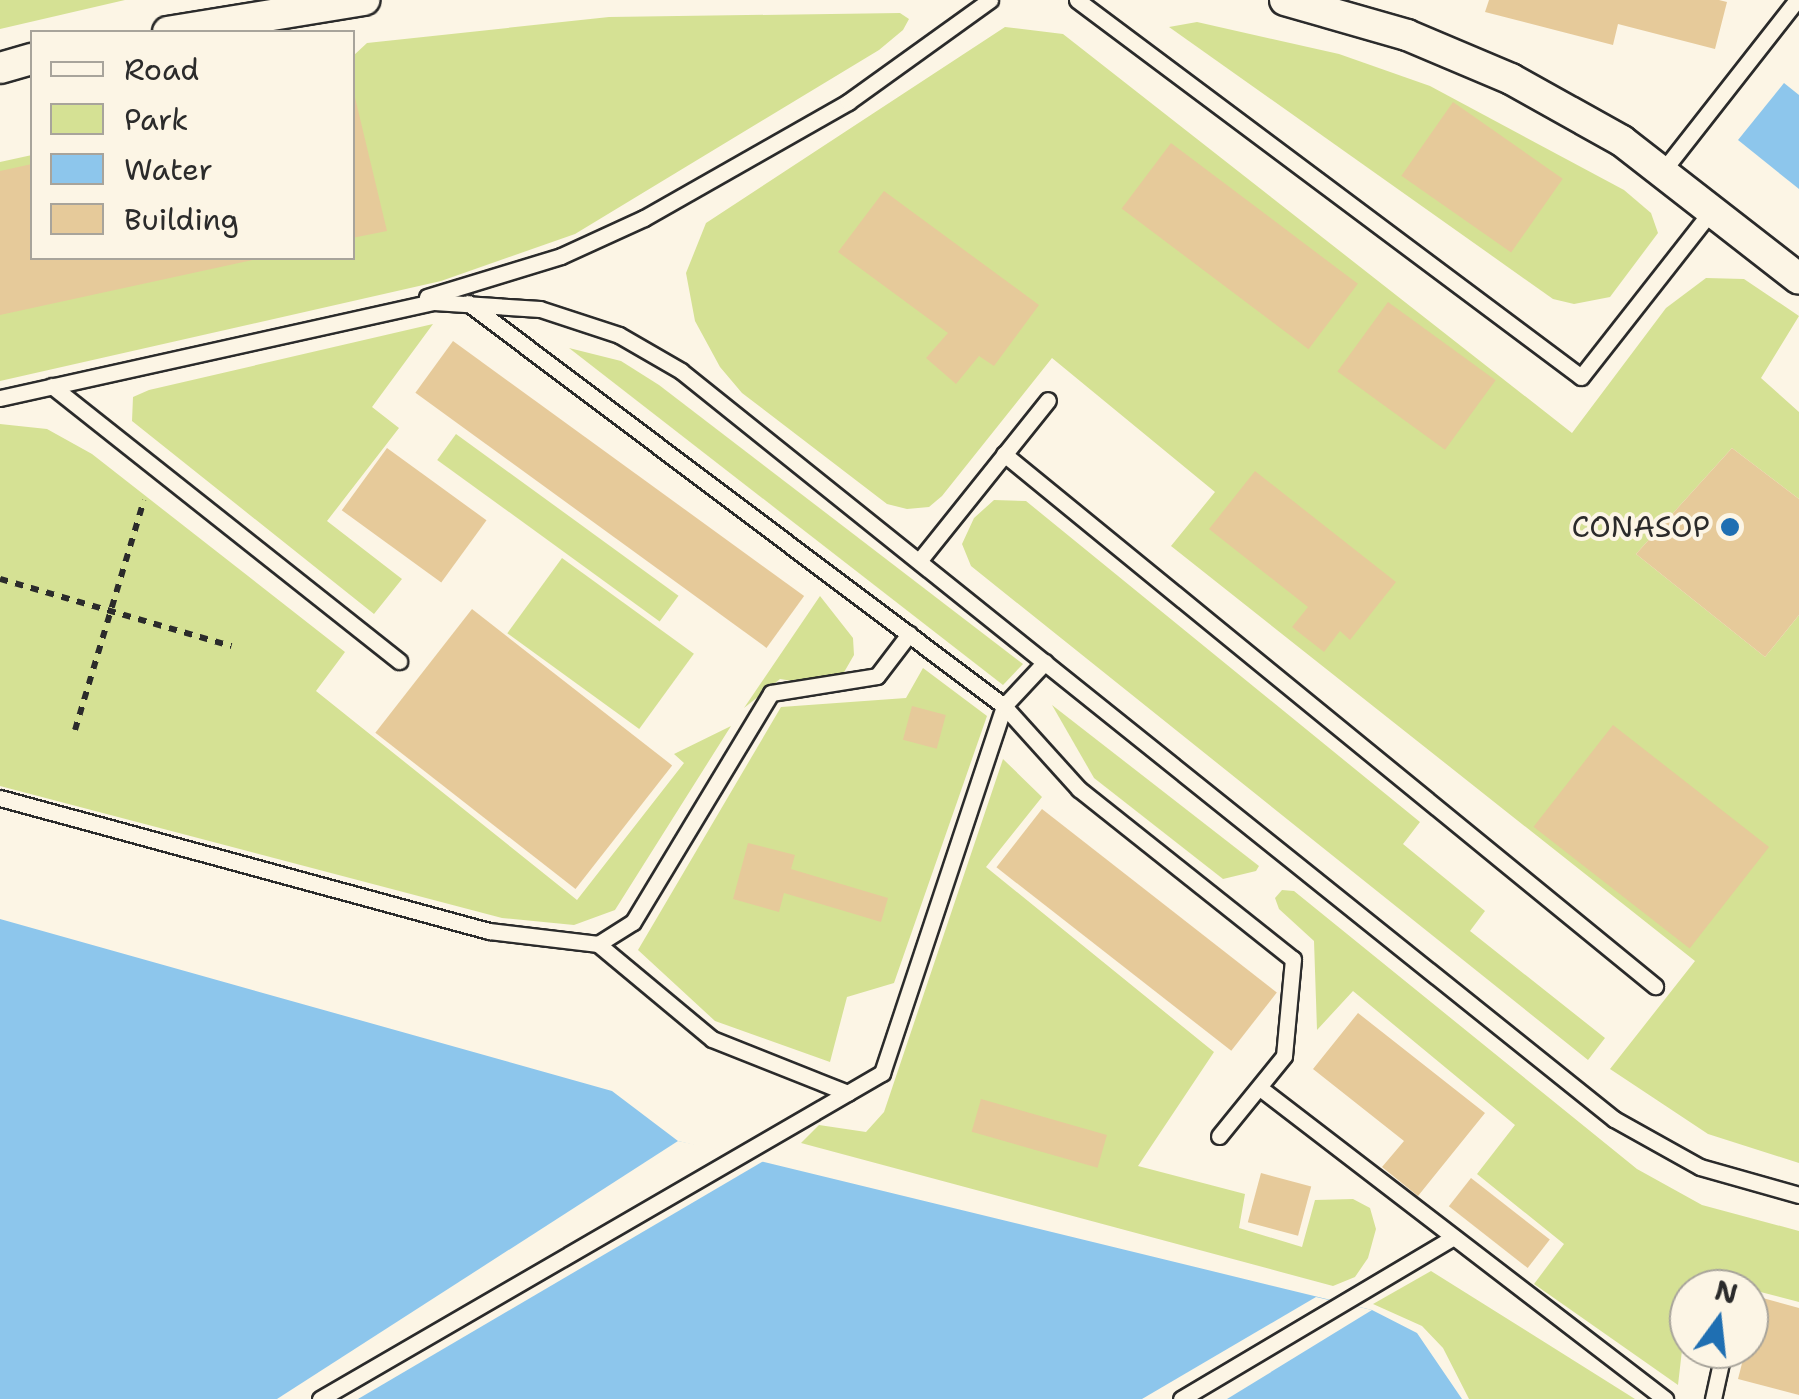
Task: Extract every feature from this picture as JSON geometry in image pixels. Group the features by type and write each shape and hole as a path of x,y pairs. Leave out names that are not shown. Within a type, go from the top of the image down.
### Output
{"street":[{"path":"180,30 364,0"},
{"path":"1284,0 1407,35 1511,80 1662,172 1799,279"},
{"path":"0,68 30,60"}],"lane":[{"path":"0,398 394,306 561,256 644,218 848,102 990,0"},
{"path":"1076,0 1581,377 1712,210"},
{"path":"1662,172 1797,0"},
{"path":"394,306 466,302 540,309 652,351 1614,1119 1700,1166 1799,1195"},
{"path":"466,302 1004,706 1079,789 1293,959 1284,1056 1220,1136"},
{"path":"52,386 399,662"},
{"path":"919,562 1048,400"},
{"path":"1004,454 1655,986"},
{"path":"598,944 633,922 771,693 877,676 909,634"},
{"path":"320,1399 882,1074 1004,706 1044,662"},
{"path":"0,798 489,931 598,944 712,1039 848,1093"},
{"path":"1260,1088 1666,1399"},
{"path":"1180,1399 1454,1237"},
{"path":"1713,1399 1720,1369"}],"path":[{"path":"75,730 144,500"},
{"path":"0,579 231,646"}],"green space":[{"path":"0,0 125,0 0,29"},
{"path":"900,13 909,19 903,30 879,50 575,234 441,281 0,381 0,162 30,155 30,260 355,260 355,54 367,43 609,17"},
{"path":"1197,22 1339,54 1430,86 1624,190 1651,213 1658,233 1610,297 1574,304 1553,299 1169,27"},
{"path":"1005,27 1063,34 1572,433 1666,308 1706,278 1744,279 1799,316 1761,378 1799,412 1799,499 1732,448 1636,554 1765,657 1799,615 1799,1163 1708,1134 1610,1069 1695,961 1171,546 1215,492 1052,358 942,496 929,507 907,509 887,504 742,393 720,367 695,321 686,273 706,223"},
{"path":"433,324 372,407 399,428 327,521 402,579 374,614 132,421 133,397 149,390"},
{"path":"569,348 621,361 659,385 1023,664 1003,685"},
{"path":"0,424 47,429 92,454 345,652 316,691 577,900 684,763 674,754 731,726 615,910 574,925 502,918 0,786"},
{"path":"456,434 678,596 660,622 437,460"},
{"path":"994,500 1026,501 1420,822 1403,844 1485,911 1470,931 1605,1038 1588,1060 971,566 962,544 974,518"},
{"path":"562,558 694,654 639,729 507,633"},
{"path":"820,596 853,638 854,655 843,674 812,684 780,679 744,708"},
{"path":"923,668 987,716 894,983 847,997 830,1062 715,1021 638,950 781,707 906,698"},
{"path":"1052,705 1259,866 1256,871 1223,879 1094,778"},
{"path":"1003,759 1042,797 986,867 1214,1052 1138,1166 1245,1194 1239,1228 1302,1247 1315,1200 1353,1199 1370,1208 1376,1229 1368,1258 1355,1277 1333,1286 801,1143 819,1125 866,1132 884,1112"},
{"path":"1282,890 1294,891 1637,1169 1702,1205 1799,1231 1799,1302 1769,1294 1769,1269 1669,1269 1669,1369 1680,1369 1678,1385 1534,1284 1564,1244 1477,1174 1515,1125 1353,991 1317,1030 1314,941 1279,909 1275,898"},
{"path":"1431,1271 1635,1399 1469,1399 1443,1348 1422,1326 1373,1304"}],"water":[{"path":"1784,83 1799,95 1799,189 1738,140"},
{"path":"0,919 612,1091 678,1141 1372,1310 1417,1333 1462,1399 0,1399"}],"pier":[{"path":"678,1141 767,1159 358,1399 277,1399"},
{"path":"1316,1297 1372,1310 1227,1399 1142,1399"}],"building":[{"path":"1489,0 1727,2 1715,49 1618,24 1613,45 1485,12"},
{"path":"355,98 387,231 355,237"},
{"path":"1453,102 1563,179 1511,253 1401,176"},
{"path":"1171,143 1358,284 1309,349 1122,208"},
{"path":"30,164 30,260 252,260 0,315 0,171"},
{"path":"884,191 1039,305 994,366 979,356 956,384 926,358 948,333 838,252"},
{"path":"1388,302 1496,380 1445,450 1337,372"},
{"path":"453,341 804,596 766,648 415,393"},
{"path":"387,448 487,520 441,583 342,510"},
{"name":"CONASOP","path":"1732,448 1799,499 1799,615 1765,657 1636,554"},
{"path":"1255,471 1396,582 1350,640 1340,631 1324,652 1292,627 1308,607 1209,529"},
{"path":"472,609 672,765 575,889 375,733"},
{"path":"912,706 946,715 937,749 903,740"},
{"path":"1613,725 1769,847 1690,949 1534,827"},
{"path":"1042,809 1277,992 1231,1051 996,867"},
{"path":"748,843 795,855 791,869 888,898 881,922 784,893 779,912 733,899"},
{"path":"1358,1013 1485,1113 1418,1196 1382,1167 1404,1141 1313,1069"},
{"path":"981,1099 1107,1135 1098,1168 972,1132"},
{"path":"1261,1173 1311,1186 1298,1236 1248,1222"},
{"path":"1471,1178 1550,1240 1528,1268 1449,1206"},
{"path":"1769,1300 1799,1308 1799,1395 1738,1379 1741,1369 1769,1369"}],"place":[{"name":"CONASOP","path":"1730,527"}]}
